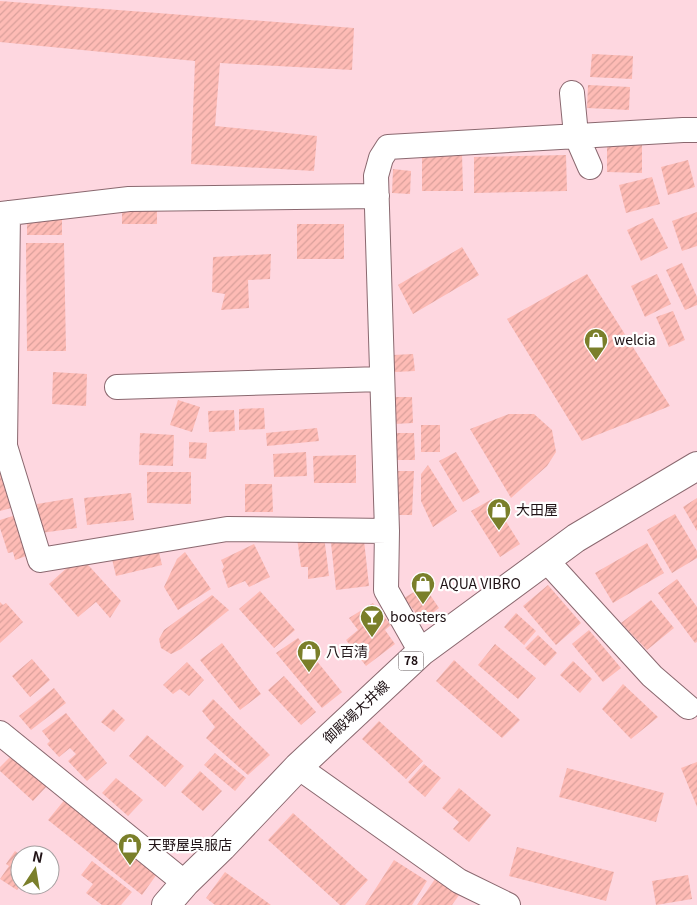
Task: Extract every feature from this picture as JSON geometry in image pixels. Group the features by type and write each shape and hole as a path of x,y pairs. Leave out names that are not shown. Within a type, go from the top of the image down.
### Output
{"main road":[{"name":"御殿場大井線","path":"166,905 298,767 421,652 576,538 697,466"}],"street":[{"path":"572,93 576,135 590,167"},
{"path":"421,652 386,590 376,176 381,158 388,147 682,130 697,130 697,136"},
{"path":"377,196 129,199 4,214 5,446 40,560 227,529 386,531"},
{"path":"117,387 382,379"},
{"path":"546,560 652,676 688,706"},
{"path":"0,732 185,883"},
{"path":"298,767 459,881 508,905"}],"building":[{"path":"0,1 354,28 352,70 220,63 215,126 317,136 314,171 191,164 195,61 0,42"},
{"path":"592,54 633,56 632,79 590,77"},
{"path":"588,85 630,87 629,110 587,108"},
{"path":"607,143 642,144 642,173 607,172"},
{"path":"462,153 463,191 422,191 422,154"},
{"path":"566,155 567,191 474,193 474,157"},
{"path":"688,160 695,187 668,195 661,167"},
{"path":"393,169 411,171 410,194 392,193"},
{"path":"652,177 660,204 626,213 619,185"},
{"path":"157,206 157,224 122,224 122,207"},
{"path":"697,212 697,246 682,251 672,221"},
{"path":"27,218 62,218 62,235 27,235"},
{"path":"653,218 668,248 641,261 627,230"},
{"path":"297,224 344,224 344,259 297,259"},
{"path":"26,243 64,243 66,351 27,351"},
{"path":"462,247 479,275 413,314 398,285"},
{"path":"271,254 270,279 248,280 249,308 221,310 225,294 212,292 213,257"},
{"path":"682,263 697,297 697,305 685,310 666,270"},
{"path":"587,274 670,406 582,441 507,319"},
{"path":"657,274 671,304 645,317 631,286"},
{"path":"673,311 685,340 669,347 656,317"},
{"path":"413,354 415,371 395,372 393,355"},
{"path":"53,372 87,374 86,406 52,404"},
{"path":"393,397 412,397 413,423 394,424"},
{"path":"178,400 200,407 192,432 170,425"},
{"path":"264,408 265,429 239,430 239,409"},
{"path":"234,410 235,431 209,432 208,411"},
{"path":"509,414 534,414 552,430 556,452 547,466 511,498 470,429"},
{"path":"421,425 440,425 440,452 421,452"},
{"path":"317,428 319,441 267,446 266,433"},
{"path":"140,433 174,435 173,466 139,465"},
{"path":"395,433 414,433 415,460 396,460"},
{"path":"189,442 207,443 206,459 189,458"},
{"path":"306,452 307,476 274,477 273,454"},
{"path":"456,452 480,492 463,502 439,461"},
{"path":"356,455 356,483 314,483 313,456"},
{"path":"0,464 11,508 0,511"},
{"path":"428,465 457,511 433,527 421,501 421,474"},
{"path":"395,471 414,471 412,515 394,515"},
{"path":"147,472 191,472 191,504 147,503"},
{"path":"245,484 272,484 273,512 245,512"},
{"path":"131,493 134,520 87,525 84,498"},
{"path":"73,498 77,528 41,533 37,504"},
{"path":"697,498 697,531 683,507"},
{"path":"492,499 520,544 500,557 471,511"},
{"path":"675,514 697,551 697,558 672,573 647,530"},
{"path":"16,515 29,555 15,560 13,552 8,553 0,528 0,520"},
{"path":"324,536 329,576 308,579 308,567 301,567 297,538"},
{"path":"364,540 369,586 336,590 331,543"},
{"path":"647,543 664,573 613,603 595,573"},
{"path":"254,544 270,577 249,587 245,581 228,588 221,560"},
{"path":"158,548 162,565 116,576 112,559"},
{"path":"185,552 211,589 178,610 164,587 177,559"},
{"path":"80,556 121,601 110,618 96,602 78,617 49,584"},
{"path":"677,579 697,607 697,642 695,643 658,593"},
{"path":"548,585 581,623 556,645 523,606"},
{"path":"424,586 439,608 422,621 404,598"},
{"path":"260,591 295,630 274,648 239,609"},
{"path":"212,595 229,610 181,649 171,654 161,648 159,639 164,630"},
{"path":"651,600 674,628 647,650 621,623"},
{"path":"0,602 3,605 6,603 23,622 0,643"},
{"path":"373,603 391,625 385,630 395,644 366,666 346,640 358,630 349,618"},
{"path":"516,613 536,631 524,645 504,627"},
{"path":"589,630 621,668 603,682 572,644"},
{"path":"538,635 557,653 545,666 525,648"},
{"path":"298,638 342,692 322,708 276,653"},
{"path":"222,643 261,694 240,710 200,660"},
{"path":"495,644 536,678 518,699 478,665"},
{"path":"32,659 50,680 30,697 12,676"},
{"path":"454,660 520,720 502,738 436,681"},
{"path":"573,661 592,679 580,693 560,675"},
{"path":"187,662 204,680 189,696 180,689 173,694 163,685"},
{"path":"284,676 316,712 301,725 268,690"},
{"path":"623,684 658,717 631,739 602,709"},
{"path":"54,688 66,703 31,730 19,716"},
{"path":"213,699 270,755 248,775 206,738 215,727 202,711"},
{"path":"113,709 125,720 114,732 101,722"},
{"path":"66,713 107,763 87,781 68,761 76,754 70,748 59,757 47,744 50,741 42,731"},
{"path":"379,721 423,761 406,779 362,739"},
{"path":"147,735 184,766 165,787 129,756"},
{"path":"215,753 246,778 235,791 204,765"},
{"path":"13,754 47,786 33,801 0,771 0,767"},
{"path":"697,762 697,807 681,768"},
{"path":"424,764 441,778 425,797 408,782"},
{"path":"567,768 664,793 656,822 559,797"},
{"path":"200,771 222,791 203,811 181,792"},
{"path":"116,778 143,800 128,816 102,793"},
{"path":"459,788 491,815 469,842 453,829 459,822 442,808"},
{"path":"66,798 157,874 142,895 48,820"},
{"path":"293,813 368,880 345,905 340,905 268,840"},
{"path":"517,847 614,872 606,901 509,876"},
{"path":"10,858 10,885 0,879 9,866 6,864"},
{"path":"394,860 427,881 412,905 365,905"},
{"path":"92,861 132,892 121,905 102,905 86,893 93,884 81,875"},
{"path":"225,872 271,905 215,905 206,898"},
{"path":"688,875 692,899 656,905 652,881"},
{"path":"435,879 459,895 452,905 417,905"}],"place":[{"name":"welcia","path":"596,361"},
{"name":"大田屋","path":"499,531"},
{"name":"AQUA VIBRO","path":"423,605"},
{"name":"boosters","path":"372,638"},
{"name":"八百清","path":"309,673"},
{"name":"天野屋呉服店","path":"130,866"}]}
